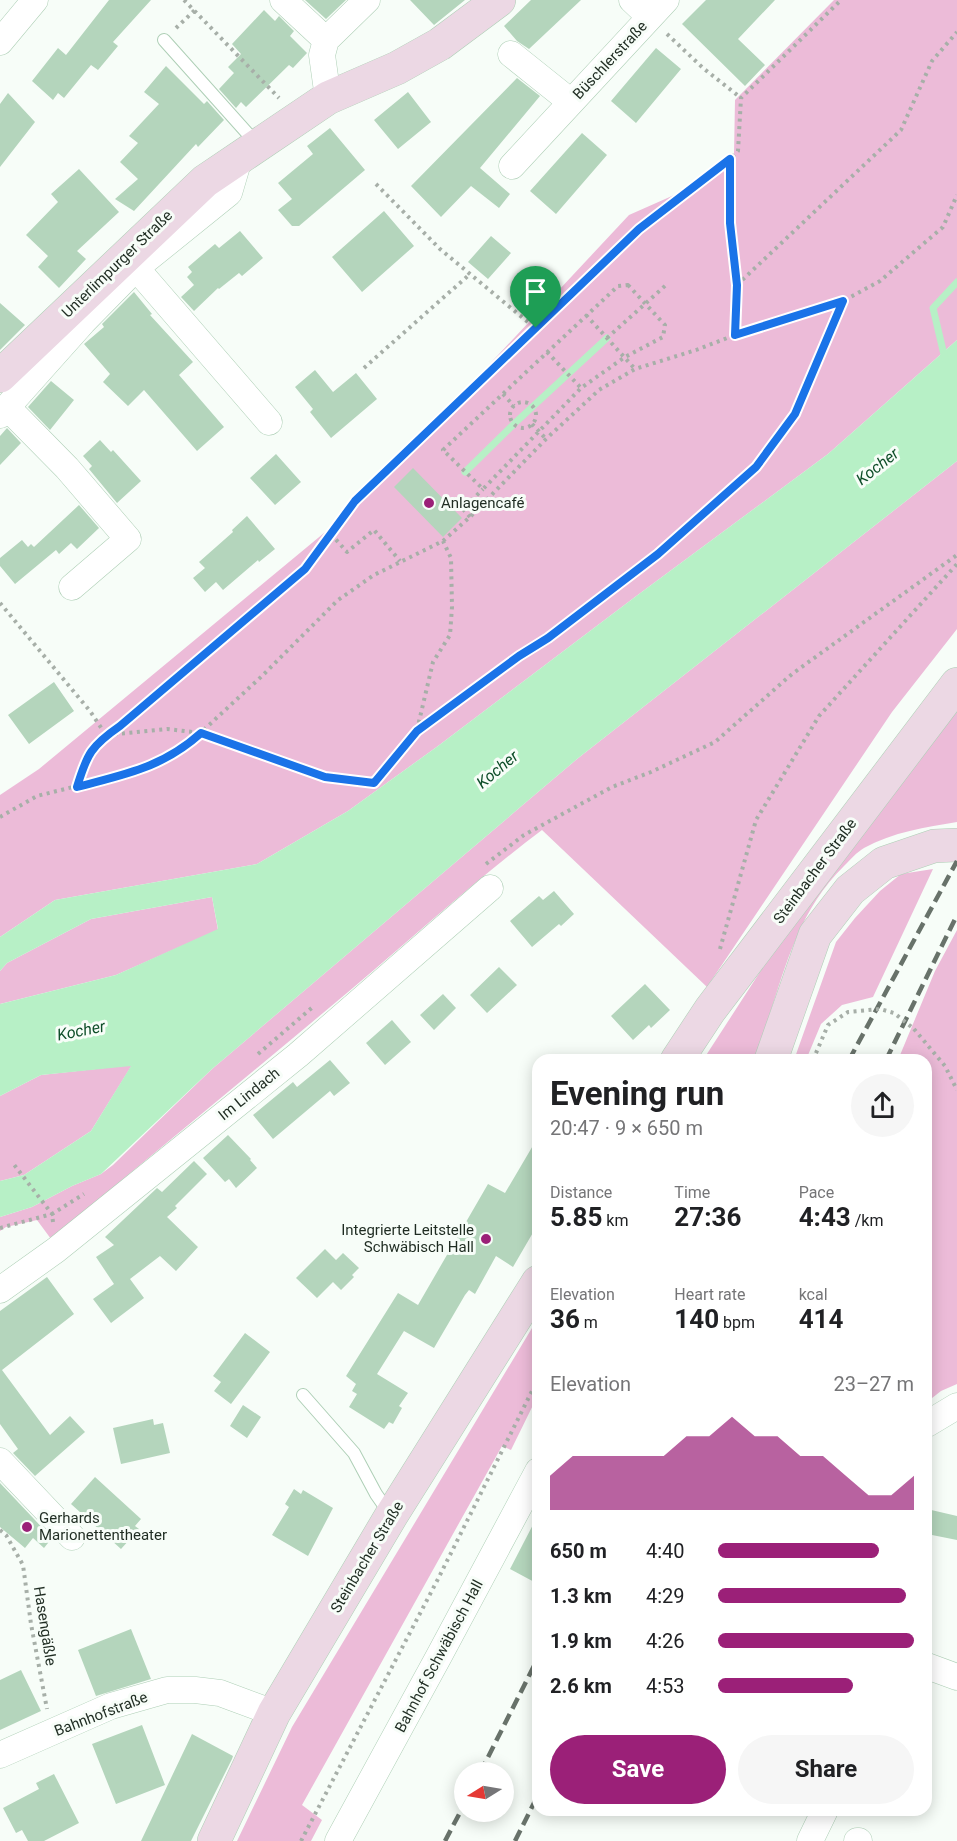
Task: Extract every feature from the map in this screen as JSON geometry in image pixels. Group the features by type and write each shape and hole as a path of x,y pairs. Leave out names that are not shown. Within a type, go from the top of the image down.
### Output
{"street":[{"path":"0,42 35,0"},
{"path":"283,0 326,40"},
{"path":"328,98 322,55 326,40 367,0"},
{"name":"Unterlimpurger Straße","path":"0,376 205,181 328,98 397,68 440,44 499,0"},
{"name":"Büschlerstraße","path":"512,166 571,102 649,6"},
{"name":"Büschlerstraße","path":"511,54 571,102"},
{"name":"Unterlimpurger Straße","path":"72,587 128,539 67,468 4,411 83,322 136,268 229,193 248,152"},
{"name":"Unterlimpurger Straße","path":"136,268 269,422"},
{"name":"Steinbacher Straße","path":"681,1054 710,1010 957,684"},
{"path":"773,1054 815,935 850,890 884,863 945,846"},
{"name":"Im Lindach","path":"0,1290 56,1250 298,1055 490,888"},
{"name":"Steinbacher Straße","path":"214,1841 274,1713 391,1516 532,1292"},
{"path":"932,1421 957,1406"},
{"path":"0,1461 72,1537"},
{"name":"Bahnhof Schwäbisch Hall","path":"338,1841 532,1482"},
{"path":"932,1668 957,1677"},
{"name":"Bahnhofstraße","path":"0,1755 111,1706 167,1690 220,1693 274,1713"},
{"path":"810,1841 822,1816"}],"lane":[{"path":"164,40 248,152"},
{"path":"303,1395 354,1453 391,1516"}],"path":[{"path":"184,0 298,118"},
{"path":"77,787 86,756 106,735 129,719 305,569 355,501 639,229 738,151 741,98 841,0"},
{"name":"Büschlerstraße","path":"649,6 703,68 741,98"},
{"path":"164,40 195,10"},
{"path":"737,285 901,130 932,60 957,32"},
{"path":"730,159 730,223 737,285 735,335"},
{"path":"376,184 440,249 536,328"},
{"path":"0,817 37,796 141,770 183,749 338,600 374,575 443,541 599,390 635,369 843,301 880,281 943,227 957,195"},
{"path":"364,368 470,274"},
{"path":"470,517 463,509 483,489 539,432 581,388 625,357 663,337 664,325 628,285 618,286 443,450 483,489"},
{"path":"607,338 666,285"},
{"path":"106,735 167,729 201,733 325,777 374,783 417,731 519,656 548,638 658,554 756,467 795,414 843,301"},
{"path":"586,315 635,369"},
{"path":"547,352 581,388"},
{"path":"502,394 514,406"},
{"path":"526,403 532,406 535,419 531,424 526,428 514,424 510,418 510,411 514,406 526,403"},
{"path":"531,424 546,439"},
{"path":"331,534 347,552 374,530 400,561"},
{"path":"417,731 433,662 450,635 451,558 443,541"},
{"path":"719,951 756,820 819,716 957,564"},
{"path":"0,603 90,711 106,735"},
{"path":"816,1054 828,1025 848,1012 880,1009 894,1013 914,1029 945,1066 957,1090"},
{"path":"0,1228 52,1214 12,1162"},
{"path":"301,1841 438,1580 532,1391"},
{"name":"Hasengäßle","path":"0,1530 6,1535 23,1565 31,1624 52,1732"}],"shaded area":[{"path":"834,0 957,0 957,340 828,454 348,811 257,864 55,900 0,937 0,795 39,769 359,504 629,215 690,188 734,154 735,100"},
{"path":"957,461 957,629 892,712 707,987 542,830 51,1239 37,1220 6,1227 0,1231 0,1217 32,1207 101,1174 113,1165 212,1069 577,759"},
{"path":"957,711 957,822 898,834 875,842 854,856 826,887 799,933 788,958 756,1054 707,1054 819,881"},
{"path":"933,869 873,997 842,1005 821,1024 808,1054 796,1054 836,942 880,891 901,874"},
{"path":"212,897 218,930 116,975 0,1004 0,971 7,963 91,919"},
{"path":"957,930 957,1384 932,1398 932,1054 900,1054 935,971"},
{"path":"132,1065 91,1131 24,1175 0,1181 0,1096 41,1075"},
{"path":"532,1328 532,1407 511,1450 502,1446 302,1805 322,1820 311,1841 237,1841 292,1727"}],"water":[{"name":"Kocher","path":"957,340 957,461 577,759 212,1069 101,1174 32,1207 0,1217 0,1181 24,1175 91,1131 131,1066 41,1075 0,1096 0,1004 116,975 218,929 212,897 91,919 7,963 0,971 0,937 55,900 257,864 348,811 828,454"}],"building":[{"path":"109,0 151,0 113,42 118,46 98,70 91,65 64,98 58,93 53,100 32,81 58,48 66,55"},
{"path":"305,0 346,0 326,19"},
{"path":"410,0 465,0 434,25"},
{"path":"531,0 581,0 529,49 517,41 504,26"},
{"path":"706,0 775,0 738,39 765,65 745,86 682,24"},
{"path":"264,10 275,21 279,16 294,31 290,36 307,53 293,68 289,65 246,107 241,102 236,108 219,89 234,73 228,67 241,54 232,44"},
{"path":"656,48 681,69 636,123 611,101"},
{"path":"166,66 204,104 207,101 224,120 198,147 196,144 134,211 115,199 138,179 120,162 138,143 129,136 159,104 144,92"},
{"path":"517,78 540,96 480,168 510,194 499,208 471,186 441,217 411,186"},
{"path":"408,92 431,122 398,149 374,120"},
{"path":"8,93 35,122 0,167 0,104"},
{"path":"330,128 365,170 299,226 292,226 278,210 292,199 278,183 313,154 307,146"},
{"path":"582,133 607,155 556,214 530,191"},
{"path":"79,169 119,212 77,251 86,259 59,288 38,267 48,256 26,235 58,202 51,194"},
{"path":"384,211 414,246 362,292 332,257"},
{"path":"240,231 263,258 242,276 239,273 218,288 194,311 181,297 194,285 187,277 192,272 188,267 215,244 219,248"},
{"path":"491,236 511,253 488,279 468,262"},
{"path":"134,292 152,314 150,315 193,362 179,375 224,427 197,451 144,390 128,406 103,382 110,374 84,344 104,327 102,324"},
{"path":"0,303 25,325 0,350"},
{"path":"315,370 333,392 356,373 377,399 331,438 310,412 313,409 295,387"},
{"path":"51,381 74,400 50,430 28,407"},
{"path":"7,428 21,443 0,465 0,436"},
{"path":"100,440 111,452 113,450 141,481 117,503 89,469 92,466 83,456"},
{"path":"276,454 301,482 275,505 250,478"},
{"path":"413,468 462,518 443,537 394,487"},
{"path":"79,505 99,528 77,549 71,543 59,554 56,550 15,584 0,566 0,558 22,540 28,547 31,544 34,547"},
{"path":"247,516 275,549 259,562 258,560 223,590 216,582 205,592 193,578 205,568 199,562 233,532 232,530"},
{"path":"54,682 74,711 29,744 8,715"},
{"path":"554,891 574,914 532,947 510,921 539,896 543,900"},
{"path":"499,967 517,985 487,1013 470,995"},
{"path":"645,984 670,1010 651,1028 649,1025 633,1040 611,1016"},
{"path":"443,994 456,1008 434,1030 420,1015"},
{"path":"392,1020 411,1042 385,1065 366,1043"},
{"path":"330,1060 350,1083 334,1096 330,1091 273,1139 253,1115 293,1082 297,1087"},
{"path":"228,1135 257,1168 236,1188 229,1179 225,1182 203,1158"},
{"path":"532,1147 532,1234 513,1267 496,1256 475,1294 469,1290 465,1295 434,1348 404,1331 377,1374 408,1393 399,1406 402,1408 393,1424 389,1422 384,1429 349,1407 357,1394 352,1391 356,1384 346,1376 398,1293 418,1305 488,1184 505,1193"},
{"path":"194,1161 207,1174 167,1217 198,1247 176,1271 160,1256 130,1279 144,1298 111,1323 93,1299 114,1284 96,1257 114,1245 105,1237 157,1188 162,1192"},
{"path":"325,1249 336,1260 343,1253 359,1268 352,1275 354,1277 341,1290 333,1282 317,1298 296,1278"},
{"path":"47,1277 74,1314 2,1370 50,1435 70,1416 85,1432 35,1476 13,1453 18,1449 0,1424 0,1311"},
{"path":"245,1333 270,1352 231,1404 214,1391 221,1382 213,1376"},
{"path":"243,1405 261,1417 247,1438 230,1426"},
{"path":"153,1419 154,1425 163,1423 170,1453 121,1464 113,1428"},
{"path":"95,1477 141,1519 135,1526 139,1529 121,1549 71,1504"},
{"path":"0,1483 52,1538 44,1548 33,1538 25,1548 0,1527"},
{"path":"294,1489 301,1494 303,1490 333,1508 308,1556 272,1535 289,1507 285,1504"},
{"path":"932,1510 957,1516 957,1540 932,1535"},
{"path":"532,1527 532,1581 510,1569"},
{"path":"131,1629 151,1679 96,1696 78,1650"},
{"path":"21,1670 41,1711 0,1730 0,1680"},
{"path":"142,1725 165,1785 116,1804 92,1744"},
{"path":"192,1734 233,1756 232,1759 191,1841 141,1841"},
{"path":"54,1774 79,1823 44,1841 28,1841 22,1830 16,1833 3,1808 39,1789 36,1783"}],"waterway":[{"path":"945,359 933,308 957,282"},
{"path":"465,472 607,338"}],"railway":[{"path":"852,1054 957,861"},
{"path":"889,1054 957,915"},
{"path":"486,1762 532,1670"},
{"path":"515,1841 532,1807"},
{"path":"445,1841 455,1822"}],"place":[{"name":"Anlagencafé","path":"429,503"},
{"name":"Integrierte Leitstelle Schwäbisch Hall","path":"486,1239"},
{"name":"Gerhards Marionettentheater","path":"27,1527"}],"route":[{"path":"730,159 730,223 737,285 735,335 843,301 795,414 756,467 658,554 548,638 519,656 417,731 374,783 325,777 201,733 183,749 141,770 77,787 86,756 106,735 120,726 305,569 355,501 536,328 639,229 730,159"}]}
